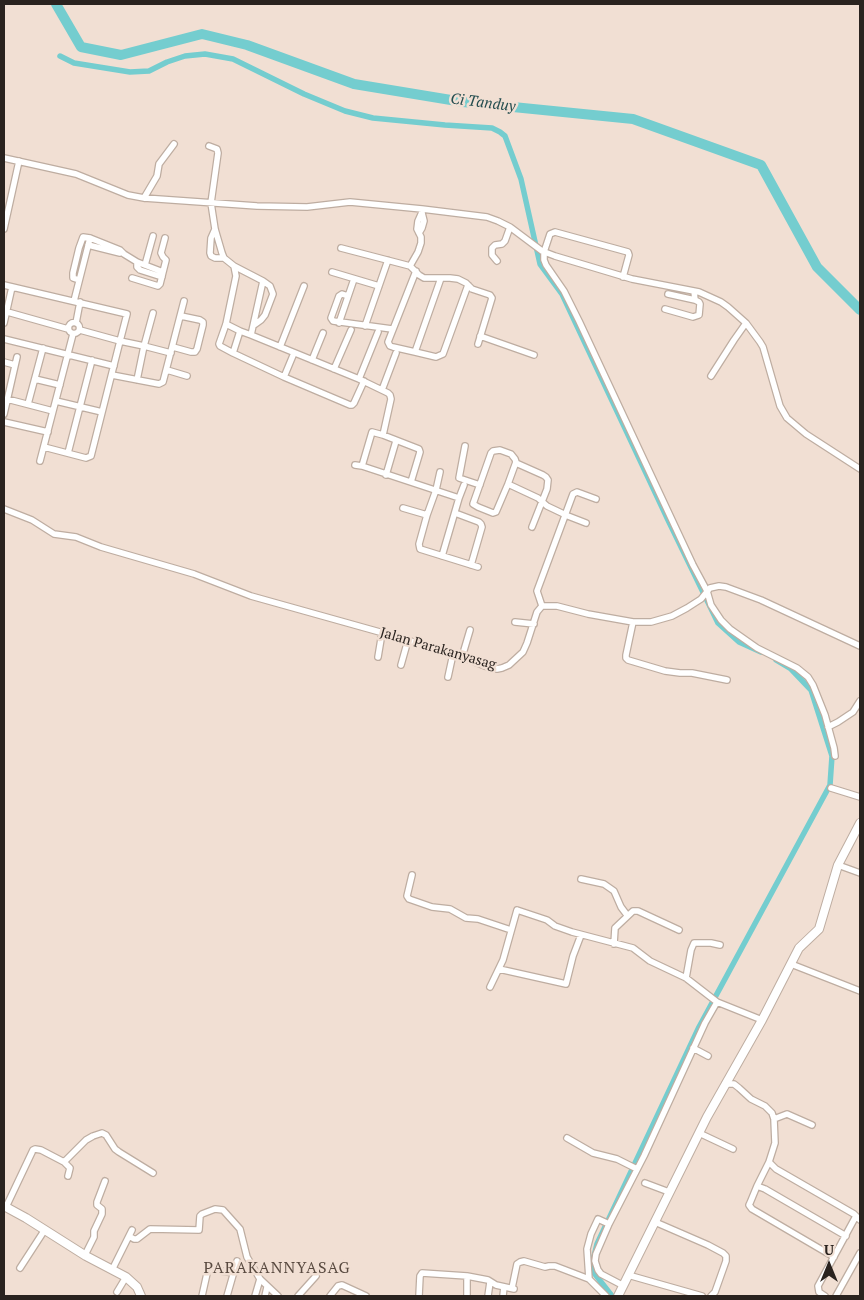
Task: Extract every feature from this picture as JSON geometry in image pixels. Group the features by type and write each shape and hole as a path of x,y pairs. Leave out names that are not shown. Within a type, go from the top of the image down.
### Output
{"street":[{"path":"144,198 157,176 159,164 174,144"},
{"path":"209,146 217,149 218,154 212,203 215,229 224,258 234,266 270,286 273,294 265,315 254,325"},
{"path":"4,158 76,174 128,195 144,198 257,206 307,207 350,202 487,218 510,227 543,251 581,265 623,277 694,291 721,302 746,324 763,347 780,406 787,418 806,434 860,469"},
{"path":"4,229 6,204 19,162"},
{"path":"410,266 421,243 419,233 424,221 422,210"},
{"path":"497,262 492,255 492,248 505,241 510,227"},
{"path":"215,229 211,238 210,253 215,258 224,258"},
{"path":"623,277 629,256 626,250 555,232 550,234 543,251 546,265 564,291 579,321 714,611 730,629 757,648 797,668 808,677 813,685 828,727 835,756"},
{"path":"145,265 153,236"},
{"path":"79,280 73,276 82,238 124,254 162,274"},
{"path":"132,278 158,286 160,284 166,260 162,257 161,253 165,238"},
{"path":"80,330 76,323 79,280 89,242"},
{"path":"341,248 410,266 424,278 458,279 472,289 492,296 478,344"},
{"path":"76,260 84,262"},
{"path":"366,326 388,260"},
{"path":"137,262 137,267 140,270 162,274"},
{"path":"234,266 236,276 226,324 219,344 233,353 284,377 352,405 378,332"},
{"path":"416,271 392,329 389,339 390,346 436,357 443,354 468,285"},
{"path":"332,272 379,286"},
{"path":"417,353 442,278"},
{"path":"354,279 348,296 342,294 339,296 331,318 333,321 392,329"},
{"path":"251,335 263,281"},
{"path":"4,285 127,314"},
{"path":"280,347 304,286"},
{"path":"4,323 12,287"},
{"path":"694,291 694,300"},
{"path":"665,309 693,317 699,315 700,302 668,294"},
{"path":"112,375 160,384 163,382 184,301"},
{"path":"44,447 86,458 91,456 128,306"},
{"path":"5,312 71,332 77,333 80,330 171,354"},
{"path":"137,380 144,346 154,313"},
{"path":"173,346 195,352 203,325 203,322 200,320 180,316"},
{"path":"40,461 68,354 70,325 76,323"},
{"path":"226,324 388,393 391,399 382,436"},
{"path":"711,376 746,324"},
{"path":"334,369 351,330"},
{"path":"233,353 240,331"},
{"path":"312,360 323,333"},
{"path":"480,336 534,355"},
{"path":"4,338 114,366"},
{"path":"28,404 43,348"},
{"path":"284,377 294,353"},
{"path":"382,390 396,353"},
{"path":"4,414 17,357"},
{"path":"68,453 92,360"},
{"path":"4,362 15,365"},
{"path":"167,370 187,376"},
{"path":"35,379 60,385"},
{"path":"7,399 53,411"},
{"path":"56,401 102,412"},
{"path":"4,422 48,432"},
{"path":"362,466 372,432 420,450 411,482"},
{"path":"386,475 396,441"},
{"path":"465,446 459,478 480,485"},
{"path":"500,450 511,454 516,463 497,512 494,513 473,504 480,485 491,453 500,450"},
{"path":"516,463 546,477 548,482 543,501 532,527"},
{"path":"355,465 459,498"},
{"path":"440,472 418,547 478,567"},
{"path":"508,484 543,501 547,506 586,523"},
{"path":"442,556 464,485"},
{"path":"596,499 580,493 574,493 537,591 542,606 551,605 634,622 651,622 687,608 701,599 706,592 717,586 726,587 769,604 860,646"},
{"path":"403,508 426,515"},
{"name":"Jalan Parakanyasag","path":"4,509 22,516 58,535 76,536 101,547 194,574 251,596 408,640 497,669 508,664 522,652 527,643 537,612 542,606"},
{"path":"455,513 479,522 482,527 471,565"},
{"path":"515,622 534,624"},
{"path":"634,622 626,655 628,660 665,671 692,673 727,680"},
{"path":"462,657 470,630"},
{"path":"378,657 382,633"},
{"path":"401,665 408,640"},
{"path":"448,677 453,654"},
{"path":"828,727 853,712 860,701"},
{"path":"831,788 860,798"},
{"path":"618,1296 699,1133 762,1020 799,948 818,929 838,864 860,823"},
{"path":"838,864 860,873"},
{"path":"412,875 407,896 409,899 432,907 448,909 466,918 478,919 511,930"},
{"path":"581,879 604,884 616,893 621,907 627,916"},
{"path":"490,987 507,947 517,910 547,920 562,929 633,948 650,961 686,978 715,1000 762,1020"},
{"path":"614,944 616,928 632,911 638,911 679,930"},
{"path":"499,969 566,984 573,956 581,935"},
{"path":"686,978 694,943 720,945"},
{"path":"791,964 860,991"},
{"path":"622,1285 598,1270 595,1260 596,1254 633,1167 715,1000"},
{"path":"693,1048 708,1056"},
{"path":"725,1084 734,1084 740,1088 752,1099 769,1109 774,1119 775,1143 769,1162 749,1205 752,1209 834,1257"},
{"path":"774,1119 787,1114 812,1125"},
{"path":"699,1133 733,1149"},
{"path":"64,1162 86,1140 102,1134 106,1135 115,1149 153,1173"},
{"path":"567,1138 594,1154 617,1159 633,1167"},
{"path":"68,1176 70,1168 64,1162 39,1149 33,1150 5,1207 126,1278 137,1287 141,1296"},
{"path":"769,1162 776,1169 858,1218 818,1286 817,1290 825,1296"},
{"path":"85,1255 102,1214 102,1209 97,1205 97,1202 105,1181"},
{"path":"645,1183 669,1192"},
{"path":"757,1186 846,1236"},
{"path":"112,1270 131,1233 134,1239 150,1229 199,1230 200,1216 202,1214 215,1209 223,1210 240,1229 247,1257 260,1279 278,1296"},
{"path":"589,1279 587,1249 591,1234 598,1220 608,1223"},
{"path":"655,1222 708,1245 726,1256 715,1292 711,1296"},
{"path":"20,1268 44,1231"},
{"path":"836,1296 860,1253"},
{"path":"227,1296 237,1261"},
{"path":"419,1296 420,1276 422,1274 467,1276 488,1280 496,1285 514,1289 517,1264 524,1261 545,1267 555,1266 589,1279 606,1296"},
{"path":"202,1296 208,1269 234,1273"},
{"path":"298,1296 316,1276"},
{"path":"467,1276 467,1296"},
{"path":"628,1276 702,1296"},
{"path":"117,1292 126,1278"},
{"path":"255,1296 260,1279"},
{"path":"488,1296 490,1282"},
{"path":"330,1296 338,1286 342,1285 366,1296"},
{"path":"265,1296 267,1287"},
{"path":"503,1296 504,1287"}],"waterway":[{"name":"Ci Tanduy","path":"56,4 81,47 121,55 202,34 247,45 354,84 463,102 633,119 761,165 817,267 860,310"},
{"path":"60,56 74,63 130,72 149,71 185,56 205,54 233,59 304,94 345,111 373,118 492,128 505,136 521,179 540,264 562,294 718,623 739,642 761,652"},
{"path":"612,1296 591,1269 597,1244 699,1027 830,785 832,756 811,690 791,669 776,660"}],"district":[{"name":"PARAKANNYASAG","path":"277,1268"}]}
